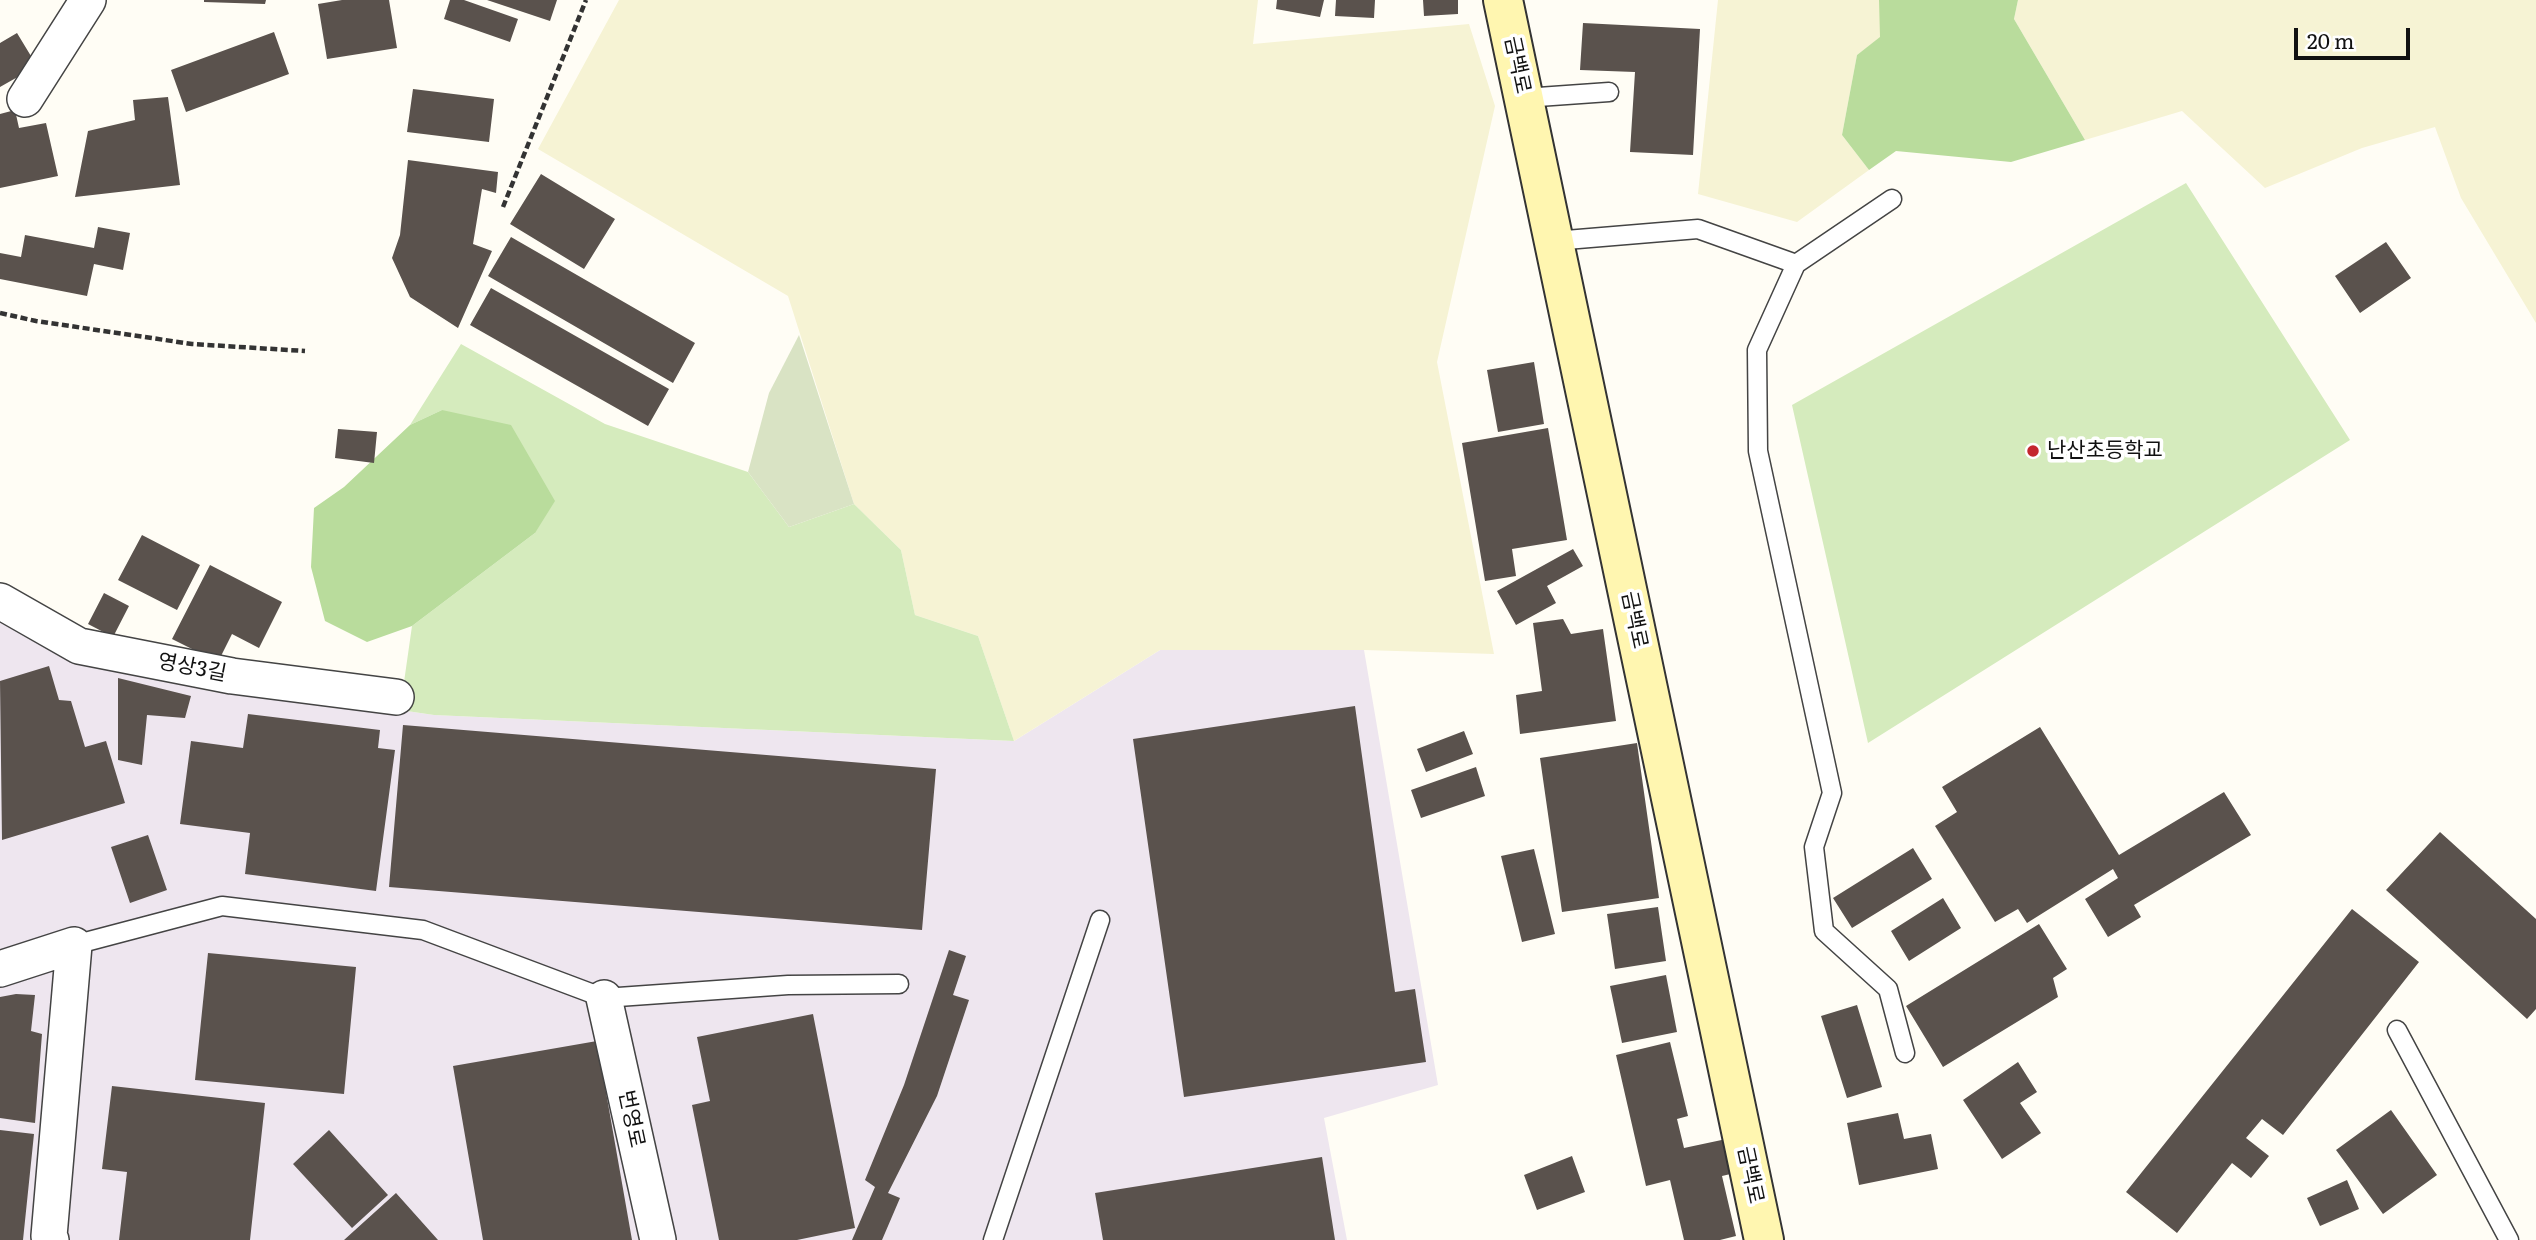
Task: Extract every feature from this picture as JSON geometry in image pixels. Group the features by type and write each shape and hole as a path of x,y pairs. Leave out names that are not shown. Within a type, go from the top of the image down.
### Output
{"street":[{"path":"25,99 88,0"},
{"name":"금백로","path":"1503,0 1764,1240"},
{"name":"영상3길","path":"0,601 79,646 232,676 396,696"},
{"path":"0,969 74,945 49,1236 51,1240"},
{"name":"번영로","path":"604,998 658,1240"}],"lane":[{"path":"1524,98 1609,92"},
{"path":"1892,199 1796,264 1757,350 1758,451 1832,793 1814,847 1824,931 1888,989 1905,1054"},
{"path":"1554,241 1698,229 1796,264"},
{"path":"74,945 222,906 423,930 604,998 788,985 900,984"},
{"path":"993,1240 1100,920"},
{"path":"2397,1030 2510,1240"}],"path":[{"path":"503,207 586,0"},
{"path":"0,313 36,321 192,344 305,351"}],"shaded area":[{"path":"619,0 1258,0 1253,44 1469,24 1495,106 1437,362 1494,654 1364,650 1160,650 1014,741 978,636 915,615 901,550 854,504 788,296 538,149"},
{"path":"1718,0 1880,2 1880,38 1857,55 1842,135 1869,170 1797,222 1698,194"},
{"path":"2018,0 2536,0 2536,323 2461,198 2435,127 2362,148 2265,188 2182,111 2085,140 2014,19"},
{"path":"0,615 102,666 213,692 434,715 1014,741 1160,650 1364,650 1438,1085 1324,1118 1347,1240 0,1240"}],"green space":[{"path":"1879,0 2018,0 2014,19 2085,140 2011,162 1896,151 1869,170 1842,135 1857,55 1880,37"},
{"path":"2186,183 2350,440 1868,743 1792,405"},
{"path":"799,335 854,504 789,527 748,472 769,393"},
{"path":"461,344 605,424 748,472 789,527 854,504 901,550 915,615 978,636 1014,741 434,715 400,710 412,626 535,533 442,410 410,425"},
{"path":"442,410 511,425 555,501 535,533 412,626 367,642 325,621 311,567 314,508 344,487 410,425"}],"building":[{"path":"204,0 266,0 265,4"},
{"path":"342,0 389,0 397,48 327,59 318,4"},
{"path":"450,0 464,0 518,19 510,42 444,19"},
{"path":"487,0 557,0 550,21"},
{"path":"1277,0 1324,0 1320,17 1276,9"},
{"path":"1336,0 1375,0 1374,18 1335,16"},
{"path":"1423,0 1458,0 1458,14 1424,16"},
{"path":"1583,23 1700,29 1693,155 1630,152 1635,72 1580,70"},
{"path":"274,32 289,74 186,112 171,70"},
{"path":"17,33 37,66 0,87 0,43"},
{"path":"413,89 494,99 489,142 407,132"},
{"path":"168,97 180,185 75,197 88,131 135,120 133,100"},
{"path":"15,110 19,128 46,123 58,176 0,188 0,114"},
{"path":"408,160 498,172 496,193 482,189 473,244 492,251 458,328 410,297 392,258 400,235"},
{"path":"541,174 615,219 584,269 510,224"},
{"path":"98,227 130,233 123,270 94,264 87,296 0,279 0,253 21,257 25,235 94,248"},
{"path":"511,237 695,343 673,383 488,276"},
{"path":"2386,242 2411,278 2360,313 2335,276"},
{"path":"491,288 669,389 648,426 470,325"},
{"path":"1534,362 1544,424 1498,432 1487,370"},
{"path":"1548,428 1567,540 1512,549 1516,576 1485,581 1462,443"},
{"path":"338,429 377,432 374,463 335,458"},
{"path":"142,535 200,565 177,610 118,580"},
{"path":"1573,549 1583,566 1547,586 1556,603 1516,625 1497,591"},
{"path":"210,565 282,602 259,648 232,634 218,662 172,639"},
{"path":"104,593 129,606 113,637 88,624"},
{"path":"1563,619 1571,634 1603,629 1616,721 1520,734 1516,695 1542,691 1533,623"},
{"path":"49,666 59,700 71,701 85,747 106,741 125,803 2,840 0,681"},
{"path":"118,678 191,696 185,718 147,715 142,765 118,760"},
{"path":"1355,706 1395,992 1415,989 1426,1062 1184,1097 1133,739"},
{"path":"248,714 380,730 378,748 395,750 376,891 245,874 250,833 180,824 191,741 243,748"},
{"path":"403,725 936,769 922,930 389,887"},
{"path":"2040,727 2119,855 2224,792 2251,835 2134,905 2141,917 2108,937 2085,899 2118,878 2113,869 2027,923 2018,909 1995,922 1935,826 1957,812 1942,787"},
{"path":"1464,731 1473,754 1426,772 1417,749"},
{"path":"1637,743 1659,898 1562,912 1540,758"},
{"path":"1476,767 1485,796 1421,818 1411,790"},
{"path":"2440,832 2536,919 2536,1009 2527,1019 2386,890"},
{"path":"148,835 167,890 130,903 111,847"},
{"path":"1913,848 1932,879 1852,928 1833,898"},
{"path":"1534,849 1555,934 1522,942 1501,856"},
{"path":"1943,898 1961,928 1909,961 1891,931"},
{"path":"1658,907 1666,961 1615,969 1607,914"},
{"path":"2352,909 2419,962 2283,1135 2262,1119 2246,1138 2269,1156 2251,1178 2232,1163 2177,1233 2126,1192"},
{"path":"2039,924 2067,969 2053,978 2058,997 1943,1067 1906,1006"},
{"path":"949,950 966,956 953,995 969,1000 937,1096 888,1193 900,1198 882,1240 852,1240 875,1187 865,1180 904,1085"},
{"path":"208,953 356,967 344,1094 195,1080"},
{"path":"1666,975 1677,1032 1622,1043 1610,986"},
{"path":"35,995 31,1031 42,1034 35,1123 0,1118 0,997"},
{"path":"1857,1005 1882,1087 1847,1098 1821,1016"},
{"path":"813,1014 855,1228 797,1240 719,1240 692,1105 710,1101 697,1037"},
{"path":"597,1041 632,1240 483,1240 453,1066"},
{"path":"1670,1042 1688,1116 1677,1119 1684,1148 1731,1138 1739,1172 1722,1176 1736,1236 1720,1240 1684,1240 1670,1180 1646,1186 1616,1055"},
{"path":"2018,1062 2037,1092 2020,1103 2041,1133 2002,1159 1963,1100"},
{"path":"112,1086 265,1103 250,1240 119,1240 127,1172 102,1169"},
{"path":"2391,1110 2437,1175 2383,1214 2336,1150"},
{"path":"1898,1113 1904,1139 1931,1134 1938,1169 1859,1185 1847,1123"},
{"path":"0,1130 34,1134 23,1240 0,1240"},
{"path":"329,1130 388,1195 352,1228 293,1164"},
{"path":"1572,1156 1585,1192 1537,1210 1524,1175"},
{"path":"1322,1157 1335,1240 1103,1240 1095,1193"},
{"path":"2347,1180 2359,1209 2320,1226 2307,1198"},
{"path":"396,1193 438,1240 344,1240"}],"place":[{"name":"난산초등학교","path":"2033,451"}]}
